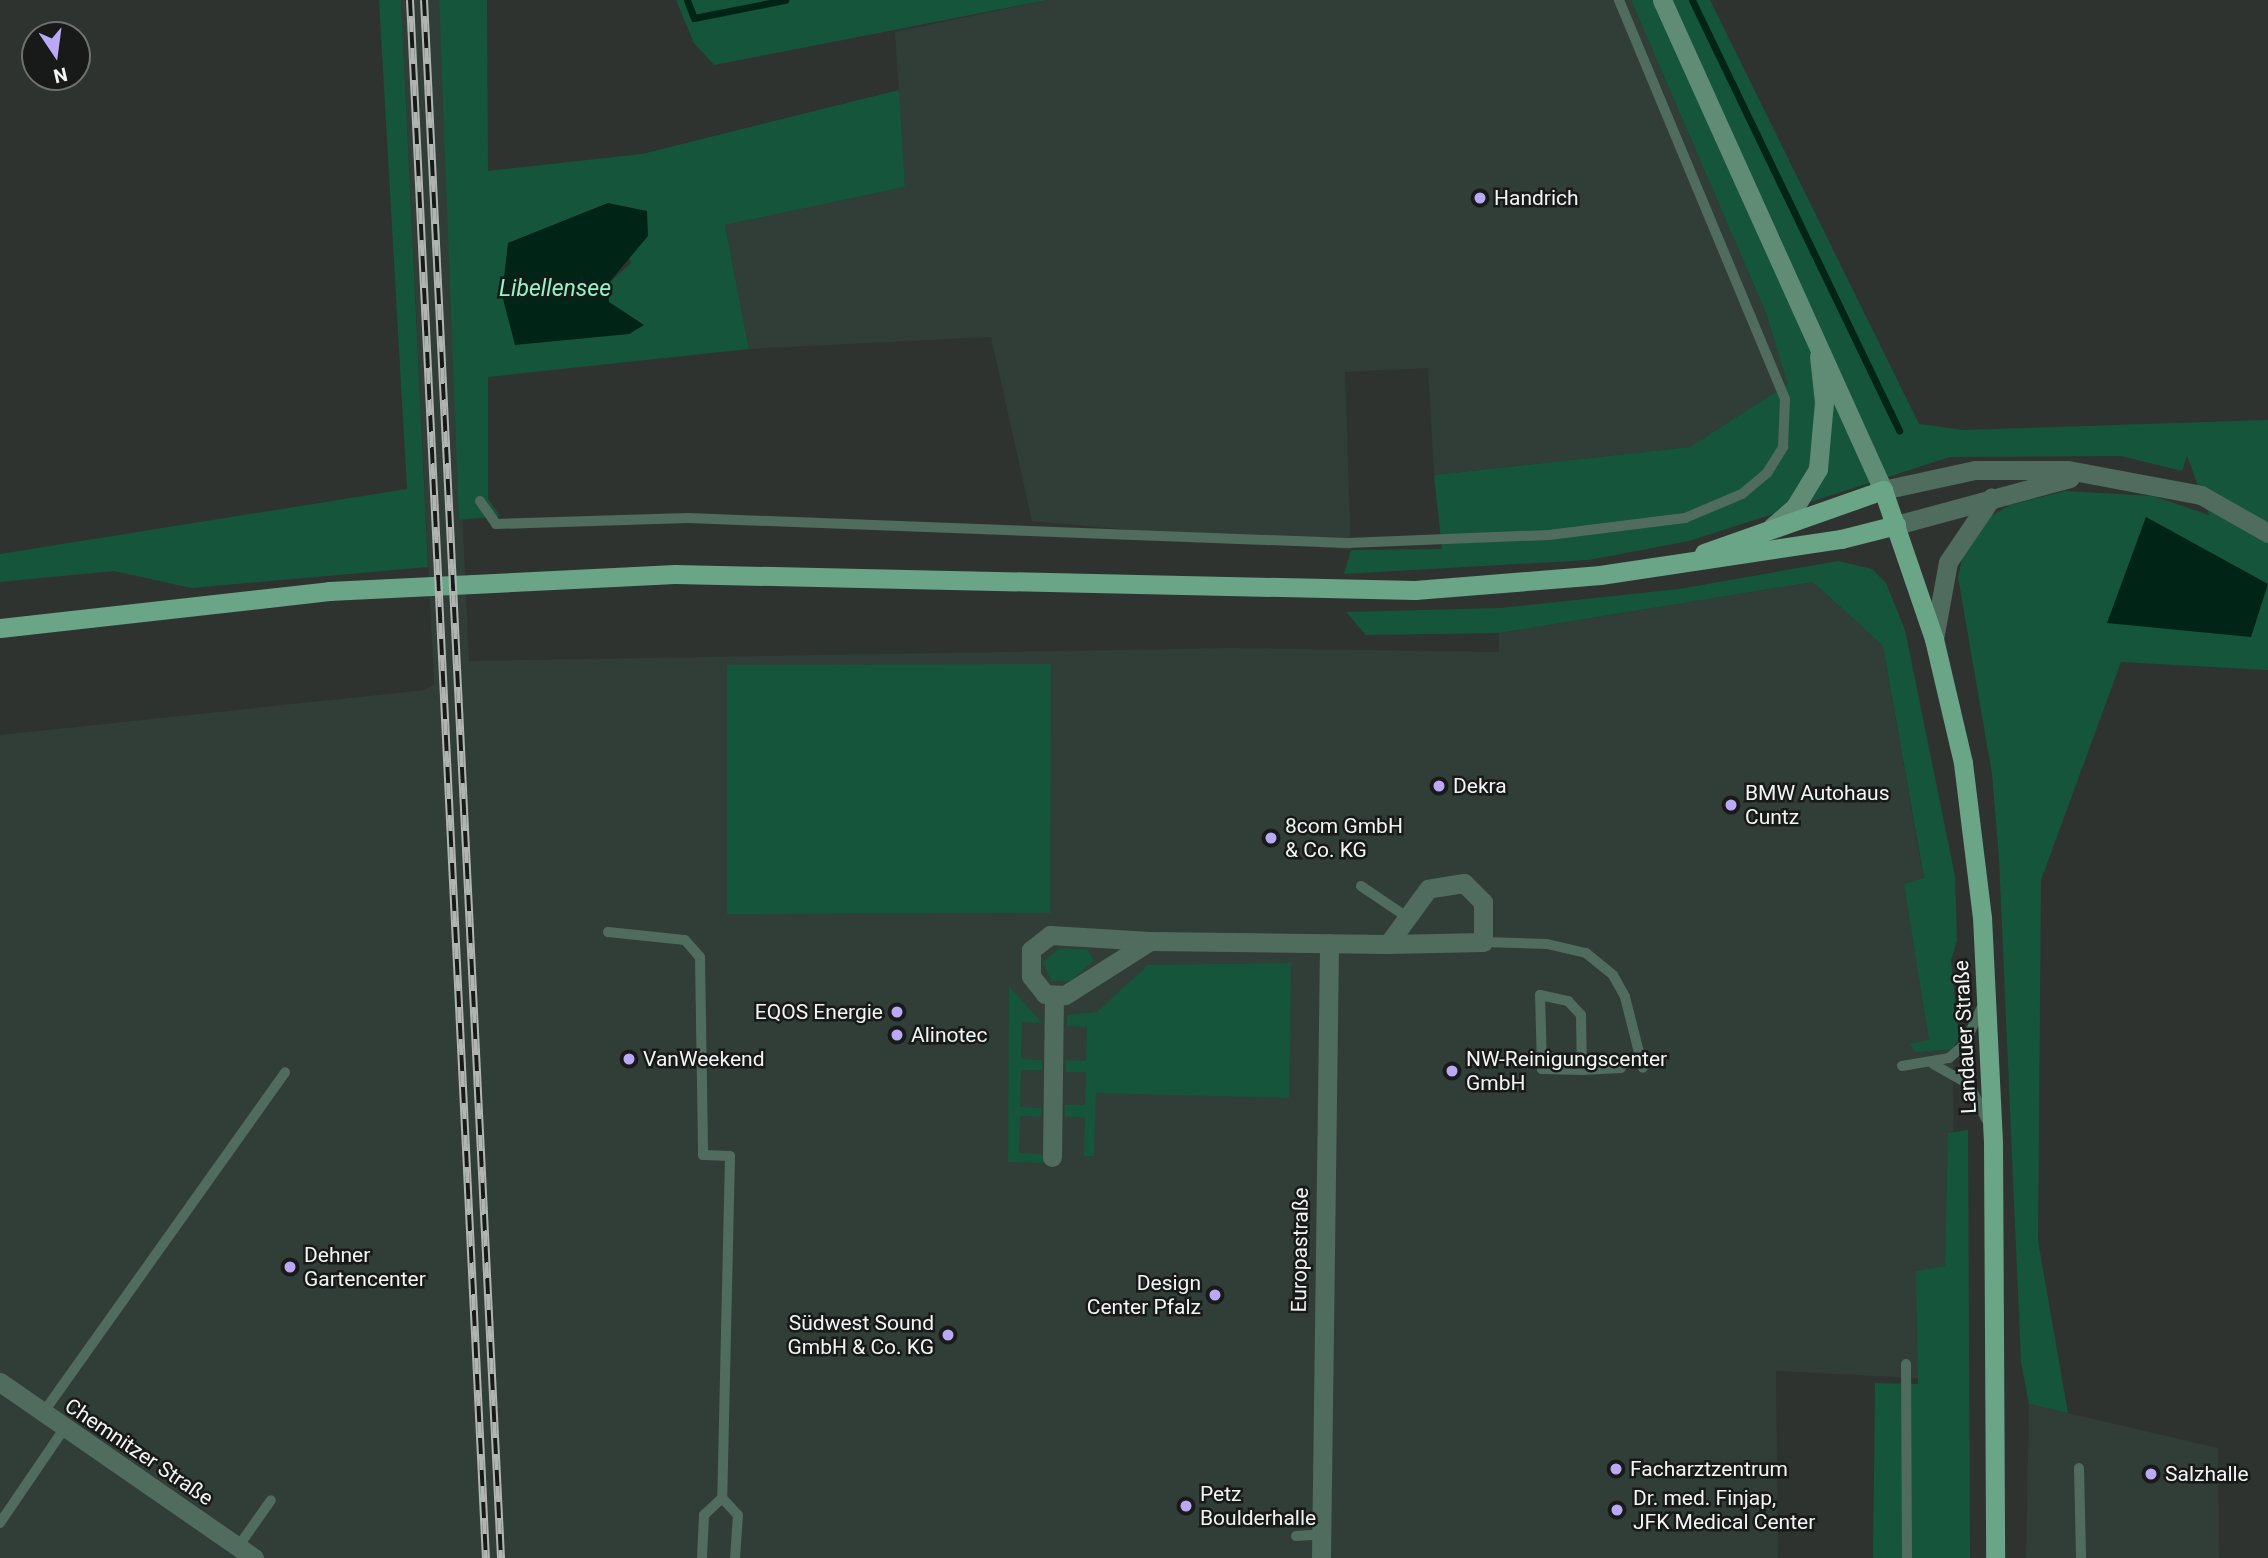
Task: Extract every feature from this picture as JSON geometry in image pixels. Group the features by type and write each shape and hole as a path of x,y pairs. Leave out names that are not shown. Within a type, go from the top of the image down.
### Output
{"main road":[{"path":"1662,0 1813,328 1883,491 1772,527 1677,563"},
{"path":"1772,527 1795,508 1818,469 1824,402 1813,328"},
{"name":"Landauer Straße","path":"1883,491 1934,639 1963,763 1986,993 1993,1143 1994,1558"},
{"path":"0,628 329,591 582,576 854,573 1330,591 1505,585 1677,563 1896,525"}],"street":[{"path":"1883,491 1975,470 2114,475 2201,495 2268,533"},
{"path":"1896,525 1992,496 2114,475"},
{"path":"1934,639 1948,562 1992,496"},
{"path":"1055,996 1031,976 1031,950 1039,939 1388,944 1482,942 1483,902 1464,883 1428,889 1404,915 1388,944"},
{"path":"1055,996 1084,988 1150,941"},
{"name":"Europastraße","path":"1321,1558 1329,943"},
{"path":"1052,1157 1055,996"},
{"name":"Chemnitzer Straße","path":"0,1382 64,1429 246,1552"}],"lane":[{"path":"480,501 496,524 688,518 1348,543 1549,535 1685,517 1742,494 1768,473 1783,447 1785,399 1619,0"},
{"path":"1361,886 1404,915"},
{"path":"608,932 685,940 700,957 703,1155 730,1156 722,1498 738,1515 735,1558"},
{"path":"1482,942 1547,944 1586,953 1613,975 1625,996 1643,1068"},
{"path":"1902,1066 1933,1065 1964,1045 1986,993"},
{"path":"1582,1070 1581,1015 1568,1001 1540,995 1542,1069 1582,1070 1620,1068"},
{"path":"1933,1065 1969,1086 1993,1143"},
{"path":"43,1413 285,1072"},
{"path":"1906,1364 1907,1558"},
{"path":"0,1523 64,1429"},
{"path":"2079,1468 2081,1558"},
{"path":"702,1558 704,1515 722,1498"},
{"path":"246,1552 271,1500"},
{"path":"1296,1536 1322,1534"}],"shaded area":[{"path":"379,0 401,0 428,567 191,588 114,571 0,582 0,554 407,489"},
{"path":"401,0 439,0 469,661 1231,648 1499,652 1499,633 1813,582 1883,646 1953,1047 1955,1380 1776,1371 1778,1558 0,1558 0,735 425,690 434,684"},
{"path":"439,0 487,0 488,171 642,154 899,90 905,187 725,225 749,349 488,377 488,499 500,516 459,520","holes":["608,203 631,263 607,285 609,302 644,325 508,243"]},
{"path":"676,0 1048,0 714,65 694,43"},
{"path":"1048,0 1631,0 1766,313 1789,384 1690,447 1434,475 1428,368 1345,372 1351,550 1032,521 991,337 749,349 725,225 905,187 895,32"},
{"path":"1631,0 1710,0 1919,424 1964,430 2268,420 2268,670 2121,662 2041,880 2038,1241 2068,1413 2029,1404 2021,1362 1999,858 1992,774 1958,577 1965,545 1982,521 2010,505 2065,491 2153,496 2209,515 2187,456 2182,471 2121,456 1950,457 1689,541 1589,560 1344,574 1351,550 1442,549 1434,475 1690,447 1788,384 1766,313"},
{"path":"1838,561 1872,569 1886,583 1905,630 1955,876 1957,941 1951,960 1959,1037 1953,1049 1916,1052 1909,1044 1929,1040 1904,884 1924,878 1883,646 1813,582 1499,633 1366,635 1346,612 1501,608 1679,589"},
{"path":"1051,664 1050,913 727,914 727,665"},
{"path":"1058,949 1087,949 1094,960 1071,981 1051,981 1043,962"},
{"path":"1291,963 1289,1098 1096,1093 1094,1156 1084,1156 1085,1117 1065,1117 1065,1105 1085,1105 1086,1072 1066,1072 1066,1060 1086,1061 1087,1027 1067,1026 1067,1015 1097,1012 1148,965"},
{"path":"1009,986 1042,1023 1022,1022 1021,1059 1042,1060 1042,1070 1021,1070 1020,1107 1041,1108 1041,1117 1020,1116 1019,1153 1040,1154 1051,1163 1008,1162"},
{"path":"1968,1130 1970,1558 1873,1558 1875,1383 1918,1384 1916,1271 1945,1266 1948,1133"},
{"path":"2029,1404 2218,1448 2219,1558 2026,1558"}],"water":[{"name":"Libellensee","path":"608,203 647,211 648,236 607,285 609,302 644,325 629,334 515,345 502,295 508,243"},
{"path":"2146,517 2268,584 2251,637 2107,623"}],"waterway":[{"path":"687,0 694,18 785,0"},
{"path":"1692,0 1899,431"}],"railway":[{"path":"410,0 486,1558"},
{"path":"424,0 501,1558"}],"place":[{"name":"Handrich","path":"1480,198"},
{"name":"Dekra","path":"1439,786"},
{"name":"BMW Autohaus Cuntz","path":"1731,805"},
{"name":"8com GmbH & Co. KG","path":"1271,838"},
{"name":"EQOS Energie","path":"897,1012"},
{"name":"Alinotec","path":"897,1035"},
{"name":"VanWeekend","path":"629,1059"},
{"name":"NW-Reinigungscenter GmbH","path":"1452,1071"},
{"name":"Dehner Gartencenter","path":"290,1267"},
{"name":"Design Center Pfalz","path":"1215,1295"},
{"name":"Südwest Sound GmbH & Co. KG","path":"948,1335"},
{"name":"Facharztzentrum","path":"1616,1469"},
{"name":"Salzhalle","path":"2151,1474"},
{"name":"Petz Boulderhalle","path":"1186,1506"},
{"name":"Dr. med. Finjap, JFK Medical Center","path":"1617,1510"}]}
